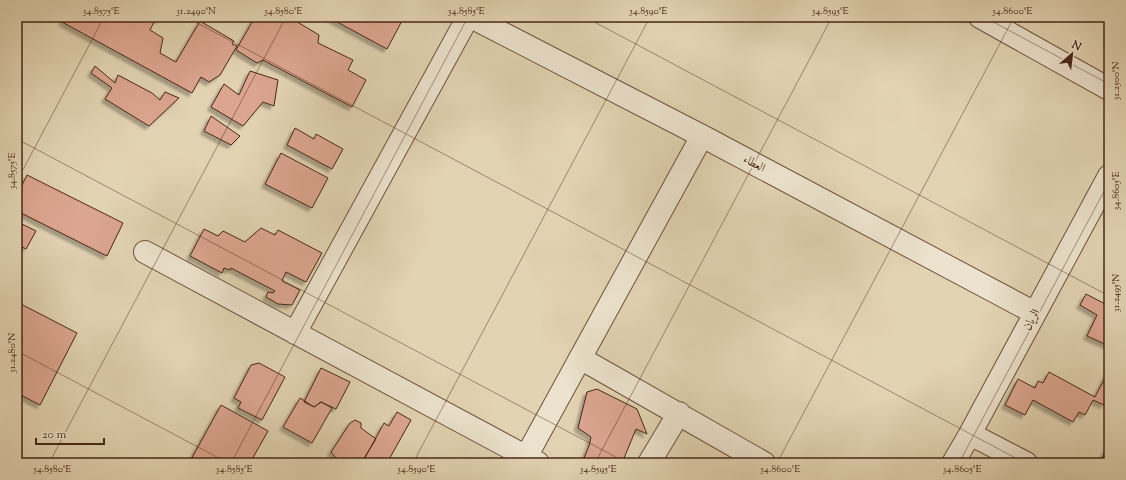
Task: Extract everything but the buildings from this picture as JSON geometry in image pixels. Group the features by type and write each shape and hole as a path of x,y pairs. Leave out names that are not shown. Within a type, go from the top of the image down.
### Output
{"street":[{"name":"العطاء","path":"470,17 702,136 1035,313"},
{"path":"295,333 470,17"},
{"path":"980,17 1109,89"},
{"path":"145,252 532,460 580,358 702,136"},
{"name":"الريان","path":"953,463 1109,176"},
{"path":"580,358 679,413 764,463"},
{"path":"649,463 679,413"},
{"path":"970,434 1026,463"}]}
